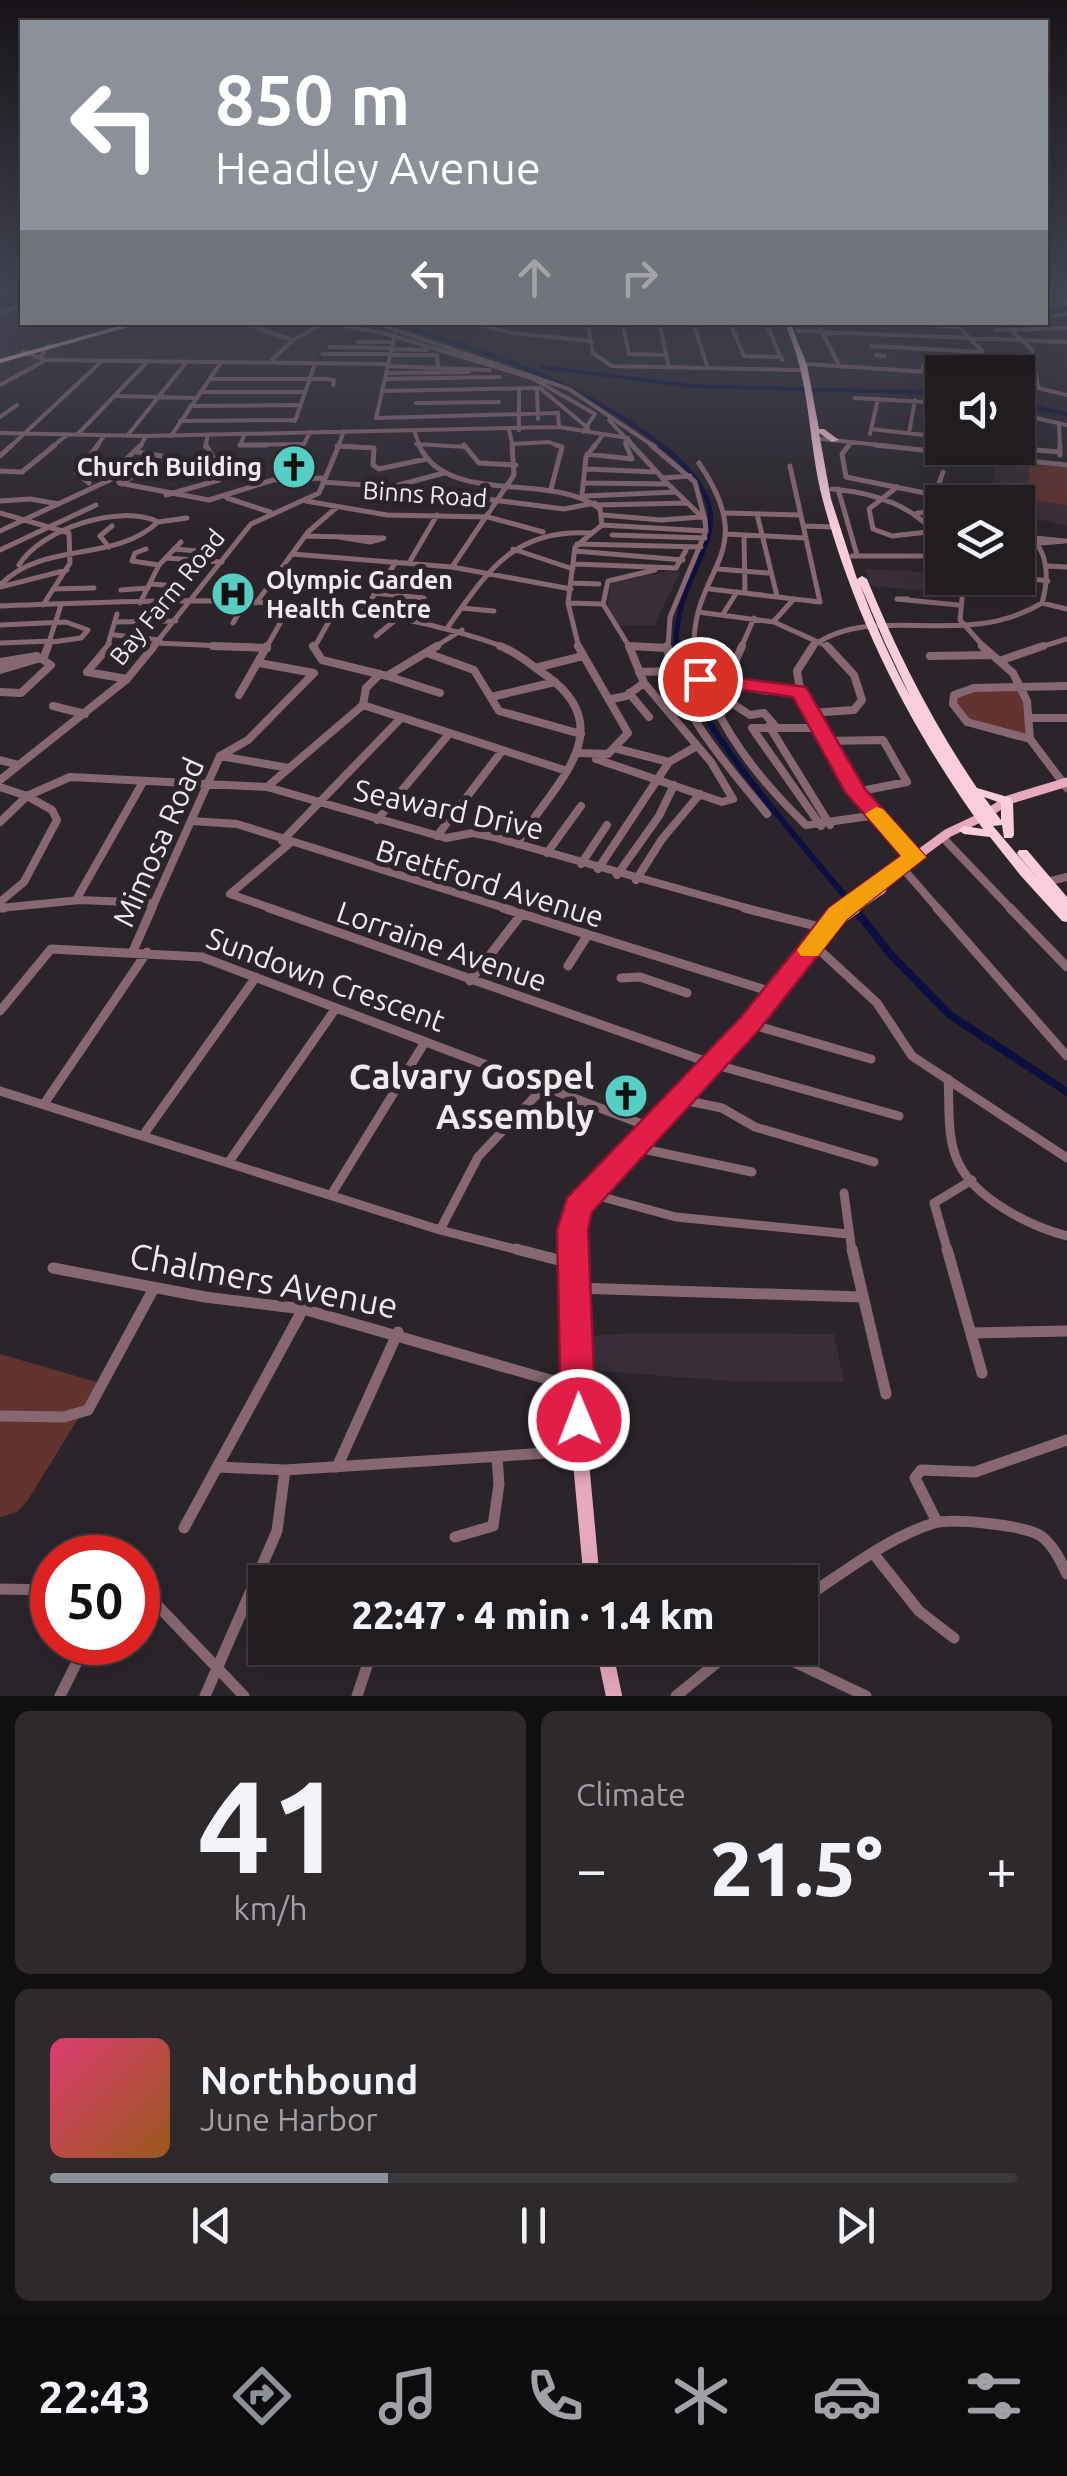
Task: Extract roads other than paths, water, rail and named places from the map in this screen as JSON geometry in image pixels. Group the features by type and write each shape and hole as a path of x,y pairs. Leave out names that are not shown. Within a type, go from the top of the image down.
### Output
{"highway":[{"path":"808,371 834,527 927,741 1067,918"},
{"path":"820,439 835,440"},
{"path":"820,439 876,628"},
{"path":"966,792 1007,801 1002,835"},
{"path":"966,792 960,829 1002,835 1067,904"}],"main road":[{"path":"590,1565 580,1451 574,1264 574,1218 586,1193 750,1024 837,920 915,857 960,829 1007,801 1065,784"},
{"path":"864,897 906,872 960,829"},
{"path":"608,1665 614,1696"}],"street":[{"path":"0,385 23,371"},
{"path":"0,456 91,371"},
{"path":"77,435 138,371"},
{"path":"127,436 179,371"},
{"path":"171,436 215,371"},
{"path":"291,433 312,371"},
{"path":"373,430 386,371"},
{"path":"489,371 525,376 555,387 568,399 608,418 704,518"},
{"path":"490,371 501,373"},
{"path":"492,371 557,382 690,476 704,500 706,534 671,614 670,671 687,708 767,814"},
{"path":"496,371 501,373"},
{"path":"1037,371 1038,386"},
{"path":"500,415 501,373"},
{"path":"525,376 572,413 586,430"},
{"path":"210,379 330,379 333,385"},
{"path":"1035,386 1067,392"},
{"path":"518,389 519,430"},
{"path":"382,391 538,389"},
{"path":"538,389 538,428"},
{"path":"415,416 418,390"},
{"path":"200,392 303,392"},
{"path":"114,396 196,398"},
{"path":"855,398 925,401"},
{"path":"556,401 568,399"},
{"path":"868,444 878,399"},
{"path":"908,433 914,400"},
{"path":"416,403 500,402"},
{"path":"0,416 16,405"},
{"path":"190,406 299,406"},
{"path":"376,418 603,411"},
{"path":"558,413 559,427"},
{"path":"586,430 594,413"},
{"path":"456,416 456,429"},
{"path":"1035,417 1067,425"},
{"path":"180,421 295,420"},
{"path":"1035,462 1063,465 1059,423"},
{"path":"0,434 171,436 559,427 629,439"},
{"path":"414,430 416,444 426,459 444,473 584,496 676,492"},
{"path":"452,566 488,518 516,466 509,430"},
{"path":"871,430 925,435"},
{"name":"Bay Farm Road","path":"0,784 127,680 251,524 319,493 344,431"},
{"path":"246,434 240,445 304,444 310,432"},
{"path":"0,471 22,472 67,435"},
{"path":"208,435 206,449 215,461 263,482"},
{"path":"89,484 76,473 104,436"},
{"path":"114,475 137,452 146,436"},
{"path":"584,496 588,454 602,436"},
{"path":"588,454 632,459 626,442 629,439"},
{"path":"835,440 925,450"},
{"path":"513,444 548,442 562,447 551,489"},
{"path":"851,442 842,454 846,476 934,495 939,494 943,472"},
{"path":"416,444 464,444 478,463 516,466"},
{"path":"338,446 374,448 373,465 380,469 426,459"},
{"path":"1035,450 1060,452"},
{"path":"137,452 162,456 180,470"},
{"path":"2,530 33,519 89,484 114,475 180,470 215,461"},
{"path":"699,463 728,513 728,534 693,632 700,679 710,700 736,739 800,820 810,827 877,815"},
{"path":"710,589 819,603 790,466"},
{"path":"586,469 658,472"},
{"path":"391,487 444,473"},
{"path":"114,475 122,484 202,500 227,498 263,482 323,480 564,508 687,503"},
{"path":"122,484 132,476"},
{"path":"586,482 666,481 690,476"},
{"path":"166,494 219,480"},
{"path":"414,483 420,490"},
{"path":"897,488 869,509 877,532 892,536 925,532"},
{"path":"925,520 882,498 835,489 855,556 925,556"},
{"path":"840,501 854,491"},
{"path":"584,496 596,504 603,515 602,524 576,548 568,604 583,656 600,689 612,699 614,714 628,733 618,749 594,759"},
{"path":"227,498 271,513"},
{"path":"0,499 59,504"},
{"name":"Binns Road","path":"303,500 387,515 488,518 543,532 591,533"},
{"path":"0,550 96,505"},
{"path":"256,603 305,536 337,507"},
{"path":"916,513 925,512"},
{"path":"0,513 33,519 69,533"},
{"path":"728,513 801,515"},
{"path":"0,586 19,566 25,553 116,514 142,514 158,522 186,518"},
{"path":"757,514 766,536 768,573 777,596"},
{"path":"409,563 437,515"},
{"path":"603,515 661,520 704,518"},
{"path":"661,520 669,530"},
{"path":"19,566 109,547 144,535 158,522"},
{"path":"602,524 706,534"},
{"path":"109,547 100,536 112,526"},
{"path":"803,526 834,527"},
{"path":"448,627 489,572 513,549 543,532"},
{"path":"43,605 67,570 71,556 69,533"},
{"path":"612,536 706,534"},
{"path":"728,534 805,538"},
{"path":"723,614 741,592 746,572 744,535"},
{"path":"305,536 384,538 370,542 340,537"},
{"path":"140,603 159,565 181,542"},
{"path":"915,857 856,792 800,691 799,664 822,640 840,632 876,628 966,630 1008,622 1042,602 1048,566 1037,542"},
{"path":"576,548 701,547"},
{"path":"576,548 683,560"},
{"path":"146,549 134,553 132,560 159,565"},
{"path":"174,549 198,551"},
{"path":"513,549 574,566 655,570 676,568 686,550"},
{"path":"292,554 452,566 546,588 598,584"},
{"path":"166,558 222,562"},
{"path":"182,574 193,560"},
{"path":"364,610 396,562"},
{"path":"1048,566 1067,566"},
{"path":"718,568 768,573"},
{"path":"0,586 22,586 46,571 67,570"},
{"path":"580,753 728,804 733,799 697,746 644,683 629,646 603,604 608,582 655,570"},
{"path":"1035,579 1048,581"},
{"path":"121,590 177,586"},
{"path":"53,589 94,588"},
{"path":"374,592 424,598"},
{"path":"960,595 958,605 966,630 1022,688 1030,718 1030,740"},
{"path":"908,599 958,605"},
{"path":"774,621 794,600"},
{"path":"1042,602 1067,609"},
{"path":"0,670 44,658 61,604"},
{"path":"233,623 244,604"},
{"path":"239,695 291,604"},
{"path":"568,604 603,604"},
{"path":"0,606 337,606 462,630 539,668 555,682 578,714 580,753 518,844"},
{"path":"337,606 313,646 322,660 440,693"},
{"path":"461,608 494,610"},
{"path":"698,612 774,621 822,640 850,664 862,700 854,710 810,712"},
{"path":"376,636 399,617"},
{"path":"127,680 87,672 114,635 117,618 176,621"},
{"path":"726,683 754,618"},
{"path":"0,625 79,623 88,630 81,638 0,643"},
{"path":"267,787 363,705 366,688 462,630"},
{"path":"114,635 159,642 266,648"},
{"path":"930,656 1027,656 1048,642 1067,639"},
{"path":"629,646 668,648"},
{"path":"428,652 474,670 500,711 513,718 581,734"},
{"path":"539,668 583,656"},
{"path":"0,662 44,658"},
{"path":"0,692 22,692 49,669 44,658"},
{"name":"Mimosa Road","path":"133,951 220,756 248,740 313,674 259,663"},
{"path":"639,672 670,671"},
{"path":"700,679 800,691"},
{"path":"491,698 555,682"},
{"path":"612,699 644,683"},
{"path":"1065,784 1030,740 967,722 953,704 954,695 974,688 1067,686"},
{"path":"629,693 649,716"},
{"path":"710,700 730,702 750,715 764,714 826,825"},
{"path":"363,705 567,772"},
{"path":"53,706 85,714"},
{"path":"286,842 400,718"},
{"path":"1030,718 1067,718"},
{"path":"819,728 752,728 826,825"},
{"path":"377,820 448,734"},
{"path":"736,739 758,738"},
{"path":"826,741 883,740 907,782 856,792"},
{"path":"598,869 669,762 697,746"},
{"path":"618,749 669,762"},
{"path":"437,836 502,751"},
{"path":"220,756 289,768"},
{"path":"0,760 19,766"},
{"name":"Seaward Drive","path":"27,796 70,777 267,787 437,836 473,832 636,880 837,920"},
{"path":"76,900 143,782"},
{"path":"0,784 52,810 57,820 24,882 0,905"},
{"path":"617,874 659,816 674,785"},
{"path":"636,880 662,839 700,794"},
{"path":"0,822 27,796"},
{"path":"547,853 581,806"},
{"name":"Brettford Avenue","path":"192,821 236,824 774,993"},
{"path":"581,864 607,825"},
{"path":"946,841 1067,967"},
{"name":"Lorraine Avenue","path":"286,842 230,894 470,982 713,1064 899,1116"},
{"path":"906,872 1067,1056"},
{"path":"1047,882 1067,877"},
{"path":"0,905 76,900 154,902"},
{"path":"470,982 520,916"},
{"path":"568,966 587,936"},
{"path":"814,945 877,1003 912,1056 1067,1158"},
{"name":"Sundown Crescent","path":"0,1011 51,949 202,958 650,1127"},
{"path":"44,1104 146,952"},
{"path":"640,978 653,956"},
{"path":"144,1134 256,977"},
{"path":"621,978 640,978 686,993"},
{"path":"228,1164 336,1008"},
{"path":"750,1024 871,1059"},
{"path":"331,1195 424,1042"},
{"path":"948,1079 956,1150 972,1180 1028,1220 1067,1236"},
{"path":"440,1230 478,1157 544,1086"},
{"path":"0,1090 440,1230 574,1264"},
{"path":"678,1100 722,1108 755,1127 874,1162"},
{"path":"638,1142 648,1150 752,1172"},
{"path":"972,1180 934,1203 982,1373"},
{"path":"844,1192 848,1234 886,1394"},
{"path":"586,1193 676,1217 848,1234"},
{"name":"Chalmers Avenue","path":"52,1268 154,1288 303,1308 398,1332 578,1388"},
{"path":"0,1416 64,1417 88,1410 154,1288"},
{"path":"575,1288 862,1297"},
{"path":"184,1528 303,1308"},
{"path":"971,1333 1067,1331"},
{"path":"337,1467 398,1332"},
{"path":"937,1522 915,1478 921,1470 975,1472 1067,1440"},
{"path":"218,1467 285,1470 580,1451"},
{"path":"455,1537 492,1526 498,1497 497,1456"},
{"path":"206,1696 277,1531 285,1470"},
{"path":"818,1589 873,1553 937,1522 1005,1526 1038,1534 1054,1549 1067,1574"},
{"path":"873,1553 919,1611 954,1638"},
{"path":"0,1589 30,1590"},
{"path":"160,1607 244,1696"},
{"path":"60,1696 76,1665"},
{"path":"357,1696 367,1665"},
{"path":"676,1696 714,1665"},
{"path":"801,1665 866,1696"}],"waterway":[{"path":"532,371 600,404 664,447"},
{"path":"574,371 691,386 925,393"},
{"path":"1035,407 1067,414"},
{"path":"661,445 691,473 707,498 710,520 679,616 676,647"},
{"path":"676,647 700,708 724,744 856,910"},
{"path":"854,908 892,956 950,1015 1067,1092"}],"place":[{"name":"Church Building","path":"294,467"},
{"name":"Olympic Garden Health Centre","path":"233,594"},
{"name":"Calvary Gospel Assembly","path":"626,1096"}]}
